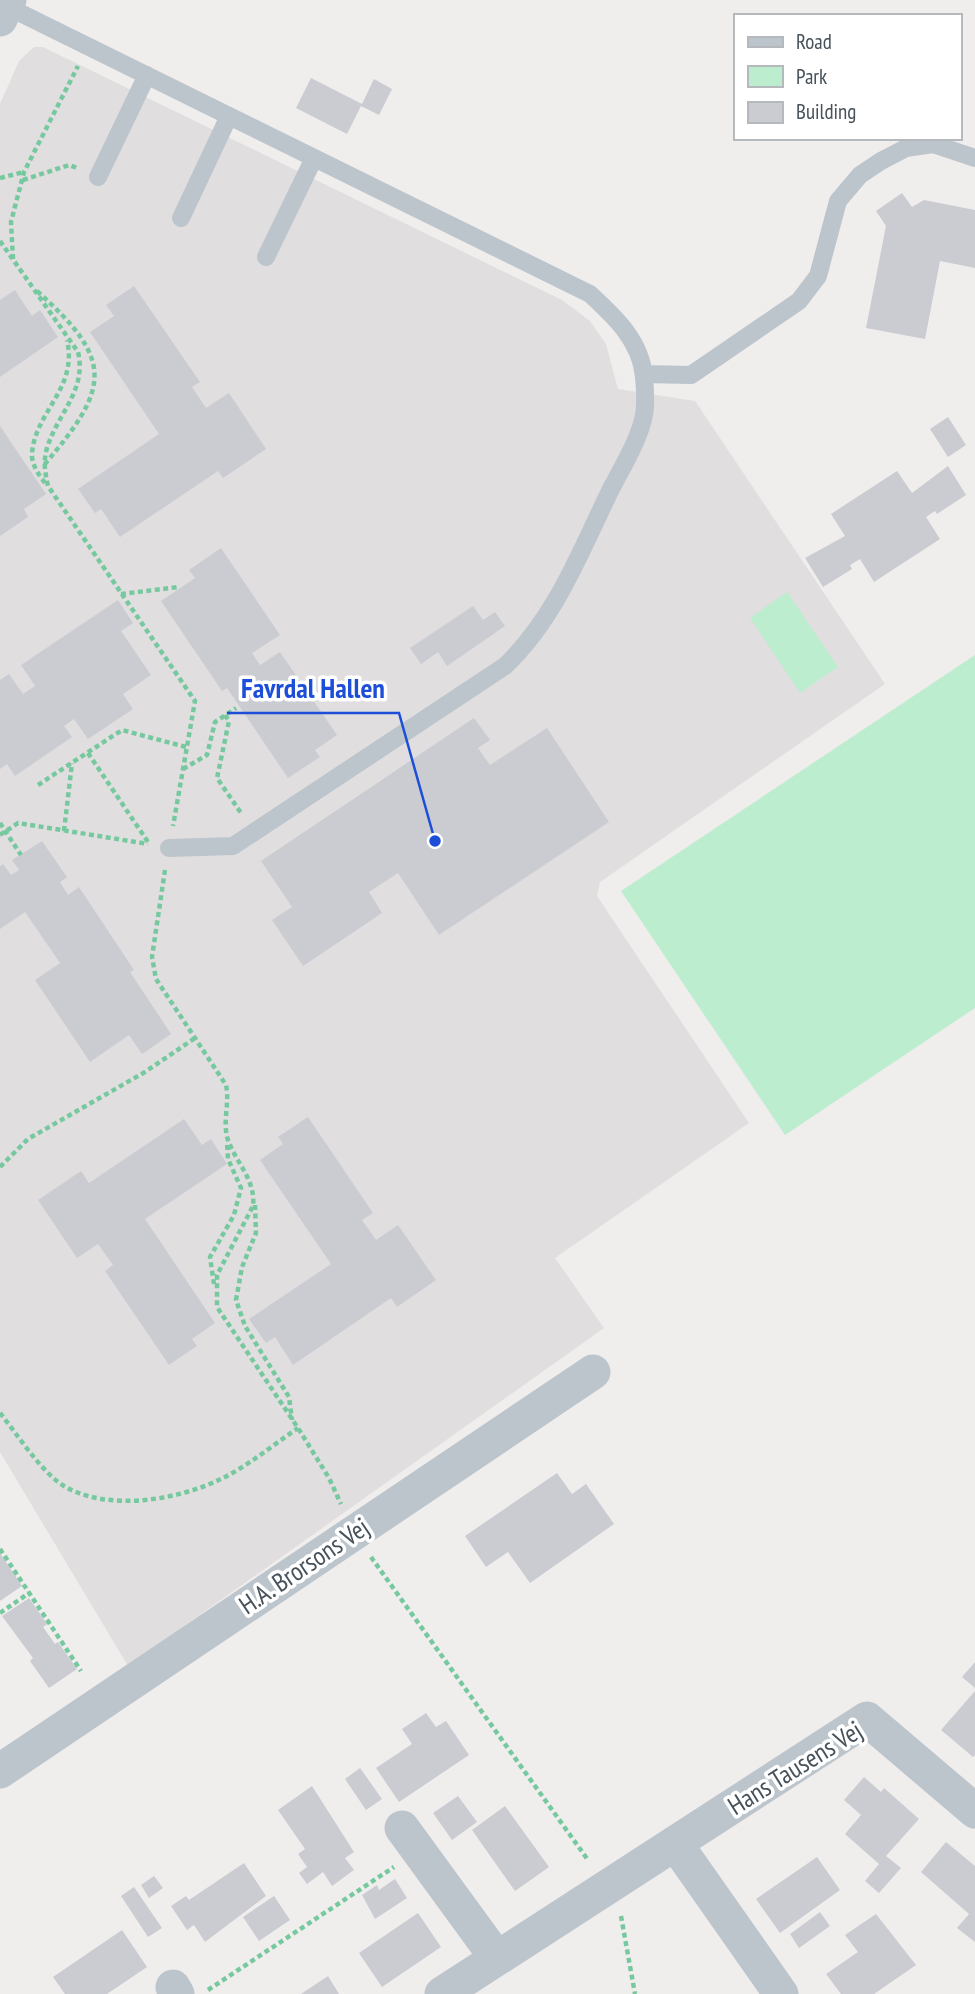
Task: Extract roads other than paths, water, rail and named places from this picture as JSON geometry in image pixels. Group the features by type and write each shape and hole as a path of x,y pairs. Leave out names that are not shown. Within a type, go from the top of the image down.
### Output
{"street":[{"name":"H.A. Brorsons Vej","path":"5,1757 354,1532 593,1372"},
{"name":"Hans Tausens Vej","path":"442,1994 867,1719 975,1811"},
{"path":"410,1840 496,1957"},
{"path":"675,1843 781,1994"}],"lane":[{"path":"5,8 88,46 590,294 619,321 634,343 644,374 644,415 626,459 550,613 531,641 505,666 233,846 169,848"},
{"path":"98,177 147,75"},
{"path":"181,218 229,116"},
{"path":"644,374 691,375 799,301 818,276 838,201 860,175 881,161 906,148 933,144 975,158"},
{"path":"266,257 314,158"}],"place":[{"name":"Favrdal Hallen","path":"435,841"}]}
